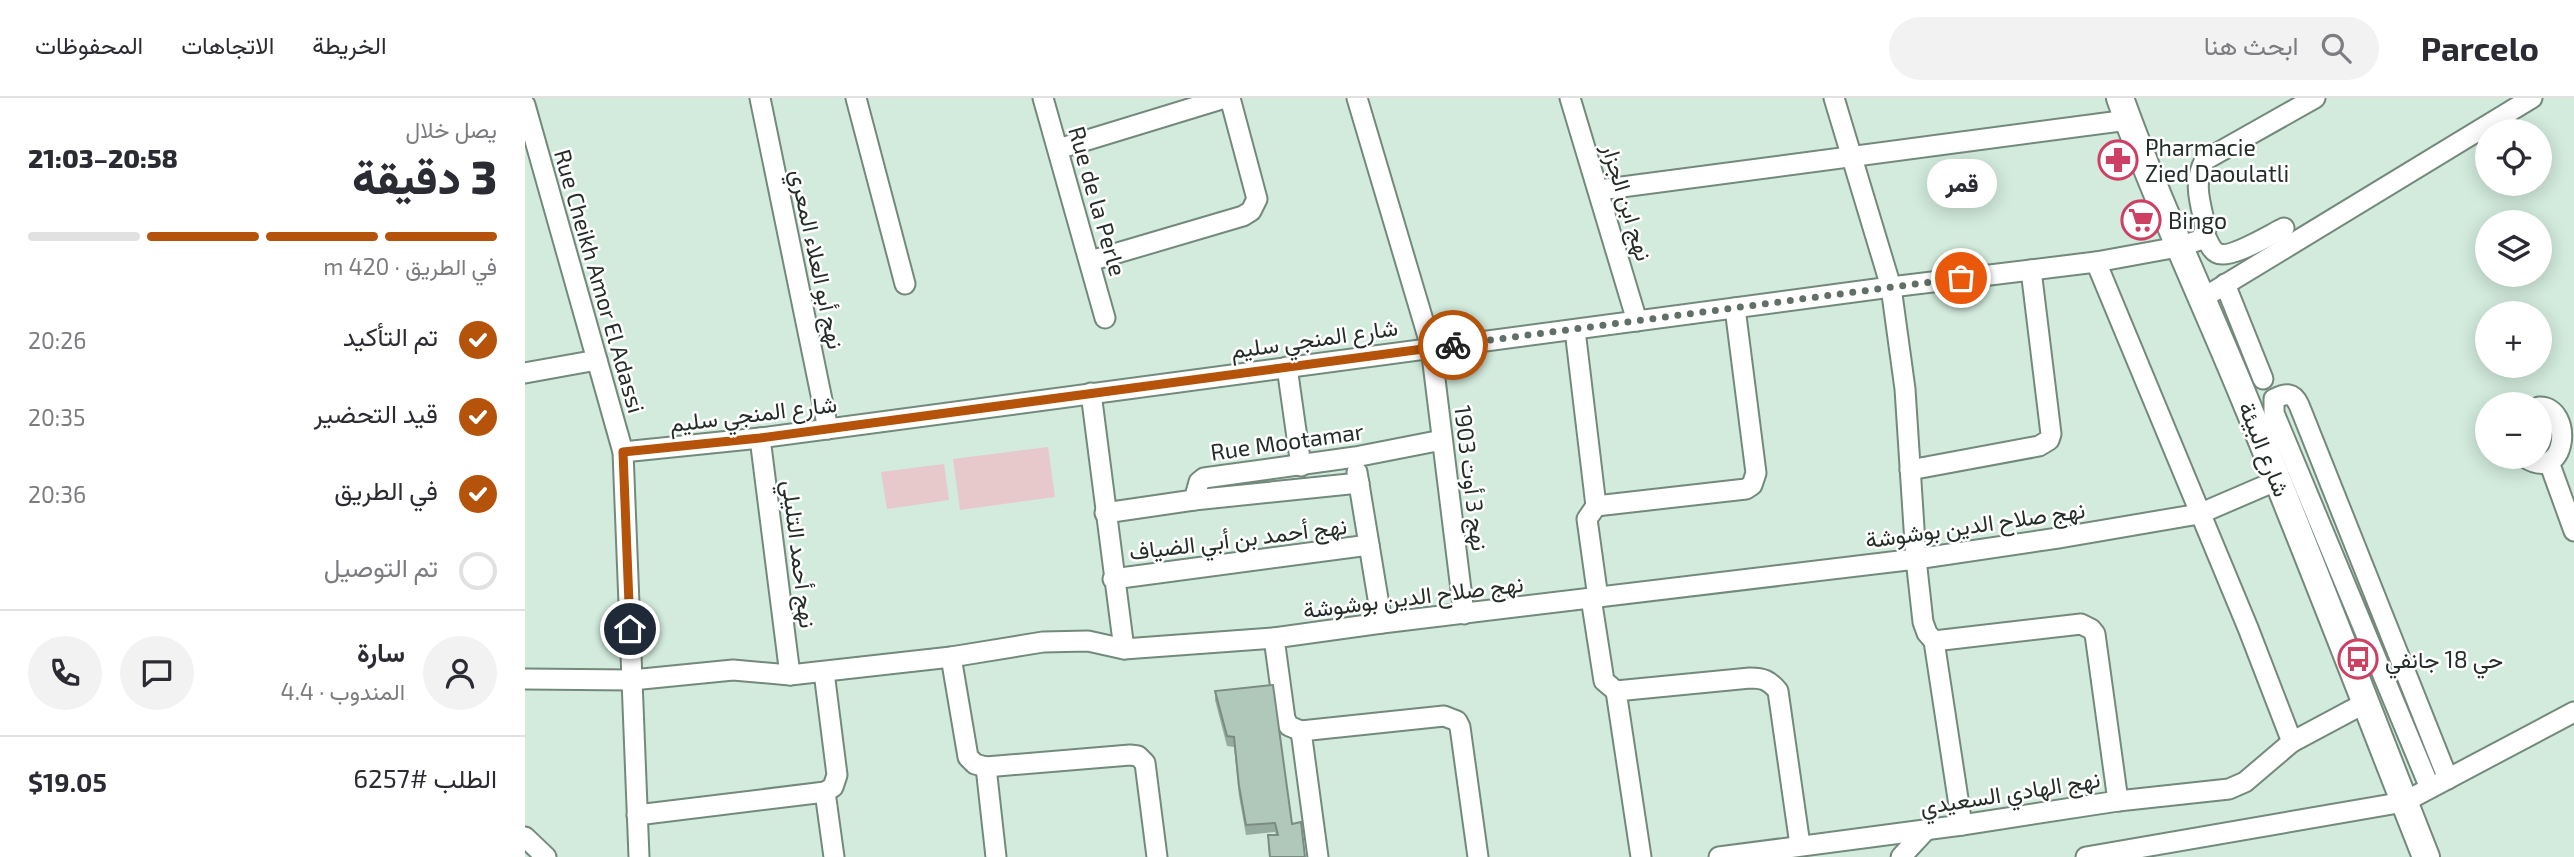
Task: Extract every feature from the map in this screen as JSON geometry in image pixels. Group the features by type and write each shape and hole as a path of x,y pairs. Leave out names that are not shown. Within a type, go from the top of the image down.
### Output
{"main road":[{"name":"شارع البيئة","path":"2124,109 2178,247 2214,291 2277,480 2426,857"}],"street":[{"name":"نهج أبو العلاء المعري","path":"760,98 828,429"},
{"path":"856,98 905,284"},
{"name":"Rue de la Perle","path":"1043,98 1105,318"},
{"path":"1058,149 1227,98 1257,199 1251,211 1243,216 1090,261"},
{"name":"نهج 3 أوت 1903","path":"1357,98 1431,347 1464,614"},
{"name":"نهج ابن الجزار","path":"1570,98 1637,321"},
{"path":"1834,98 1891,287 1905,389 1916,559 1923,622 1934,641 1962,825"},
{"path":"2284,228 2231,254 2218,254 2213,251 2204,235 2206,229 2197,183 2199,172 2206,160 2315,98"},
{"path":"2263,379 2214,291 2532,98"},
{"name":"Rue Cheikh Amor El Adassi","path":"525,105 530,147 623,452 632,680"},
{"path":"1599,190 1851,157 2124,109"},
{"name":"شارع المنجي سليم","path":"623,452 760,438 1431,347 2096,262 2178,247 2200,240 2204,235"},
{"path":"2096,262 2293,743"},
{"path":"1910,470 2039,446 2049,440 2051,434 2031,270"},
{"path":"1596,506 1746,489 1752,485 1756,473 1735,308"},
{"path":"1575,330 1596,506 1587,519 1604,681 1616,691 1641,857"},
{"path":"525,373 597,360"},
{"path":"1287,367 1301,466"},
{"path":"1091,393 1124,649"},
{"path":"2430,788 2274,413 2274,399 2281,395 2289,394 2295,397 2299,405 2448,779"},
{"path":"2552,409 2564,418 2572,440 2563,454 2552,461"},
{"name":"نهج أحمد التليلي","path":"760,438 790,675"},
{"name":"Rue Mootamar","path":"1359,482 1194,500 1199,482 1204,478 1301,466 1442,440"},
{"path":"1355,457 1382,623"},
{"path":"2552,468 2574,530"},
{"name":"نهج صلاح الدين بوشوشة","path":"525,679 632,680 733,670 790,675 951,657 1043,642 1088,641 1124,649 1274,638 1916,559 2199,514 2277,480"},
{"path":"1105,513 1194,500"},
{"name":"نهج أحمد بن أبي الضياف","path":"1113,579 1369,545"},
{"path":"1934,641 2081,624 2091,629 2095,634 2118,801"},
{"path":"1274,638 1285,719 1289,726 1301,732 1444,716 1457,720 1461,727 1478,857"},
{"path":"951,657 970,761 985,767 1138,756 1145,763 1157,857"},
{"path":"637,815 825,792 833,787 837,775 824,672"},
{"path":"1616,691 1750,678 1762,678 1771,683 1778,691 1814,848"},
{"path":"632,680 639,857"},
{"name":"نهج الهادي السعيدي","path":"1719,857 1814,848 2118,801 2238,786 2293,743 2365,703"},
{"path":"2085,857 2405,802 2574,712"},
{"path":"1301,732 1318,857"},
{"path":"985,767 996,857"},
{"path":"825,792 834,857"},
{"path":"1901,857 1926,830"},
{"path":"525,837 546,857"}],"shaded area":[{"path":"1048,447 1055,497 960,510 953,459"},
{"path":"944,464 949,500 887,509 881,472"}],"building":[{"path":"1273,685 1292,824 1301,822 1305,857 1270,857 1268,835 1278,835 1275,823 1246,825 1234,737 1227,736 1215,691"}],"way so far":[{"path":"1453,345 1961,278"}],"place":[{"name":"Pharmacie Zied Daoulatli","path":"2118,160"},
{"name":"Bingo","path":"2141,220"},
{"name":"قمر","path":"1961,278"},
{"name":"حي 18 جانفي","path":"2358,659"}],"route":[{"path":"630,629 623,452 760,438 1453,345"}]}
